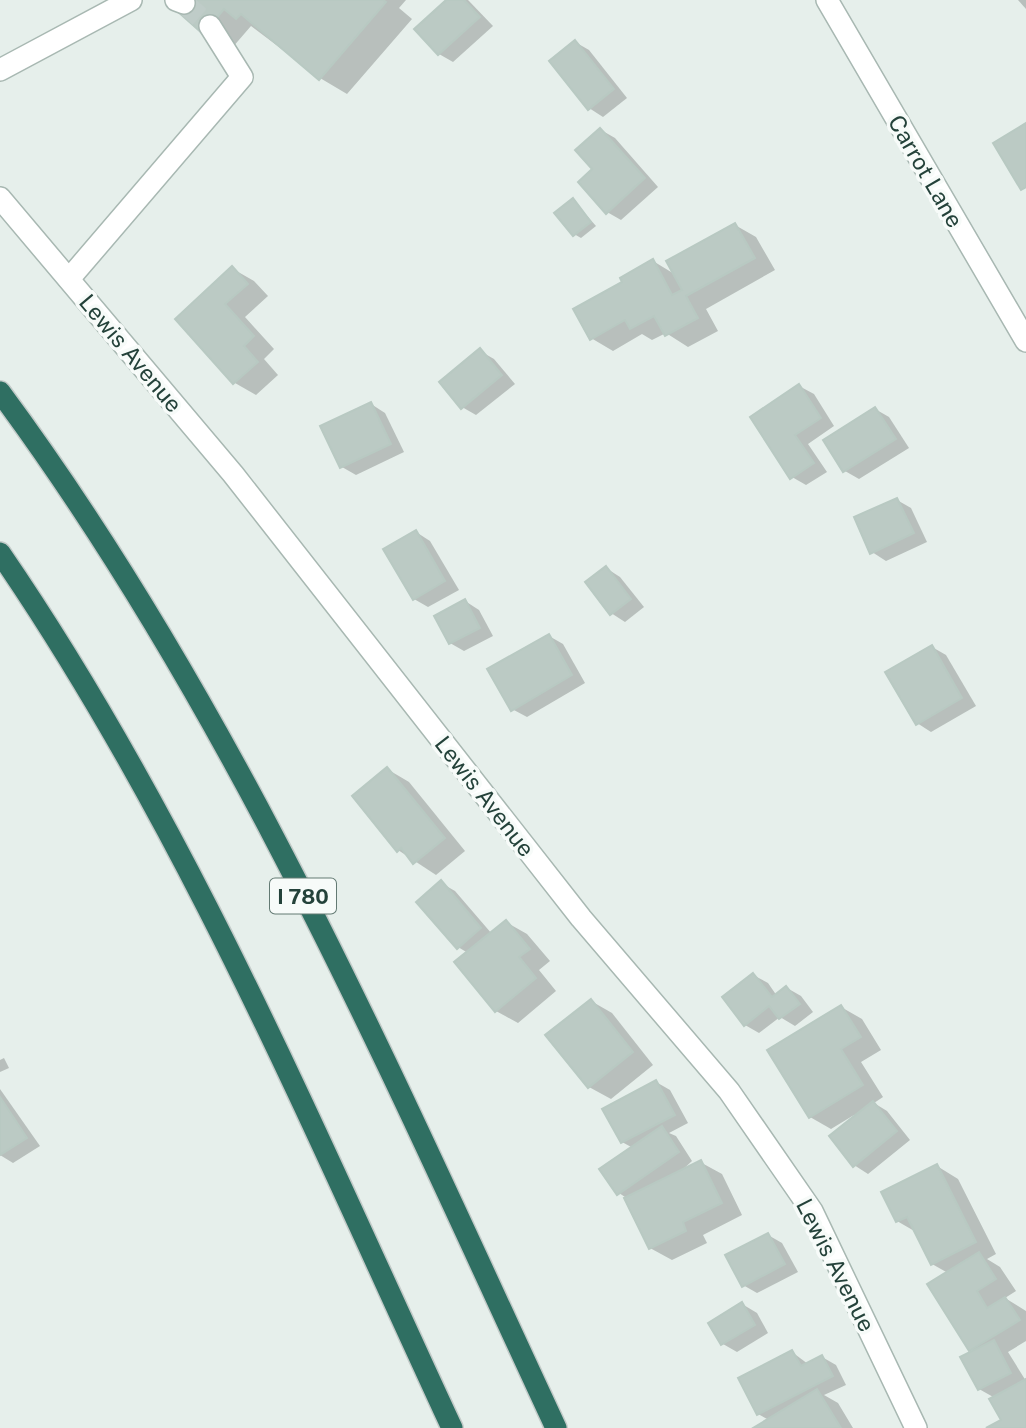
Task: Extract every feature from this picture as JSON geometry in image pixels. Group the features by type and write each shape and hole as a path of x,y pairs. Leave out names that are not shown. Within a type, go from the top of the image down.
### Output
{"highway":[{"name":"I 780","path":"0,392 96,528 161,630 259,809 344,980 556,1428"},
{"path":"0,553 77,673 200,892 452,1428"}],"street":[{"path":"0,70 131,0"},
{"name":"Carrot Lane","path":"827,0 1026,341"},
{"path":"69,279 242,77 210,26"},
{"name":"Lewis Avenue","path":"0,198 233,474 581,918 729,1091 812,1211 916,1428"}],"building":[{"path":"186,0 386,2 319,80 241,14 236,19 224,9 203,34 177,11"},
{"path":"446,0 464,0 480,17 438,55 414,29"},
{"path":"575,40 614,89 588,110 549,61"},
{"path":"1026,123 1026,187 1021,190 993,143"},
{"path":"600,128 645,178 606,214 578,182 592,169 575,150"},
{"path":"573,198 591,222 573,236 554,213"},
{"path":"735,223 755,258 686,296 698,318 665,336 654,316 630,329 625,320 590,340 573,309 622,282 620,278 653,259 672,295 682,290 666,261"},
{"path":"232,266 248,284 225,304 254,336 244,346 258,362 233,384 175,319"},
{"path":"480,348 502,375 461,409 439,382"},
{"path":"799,384 821,418 795,435 814,463 790,479 750,417"},
{"path":"371,402 391,444 340,468 320,426"},
{"path":"875,407 896,439 843,472 823,440"},
{"path":"897,498 914,533 870,554 854,517"},
{"path":"416,530 445,581 413,600 383,549"},
{"path":"606,566 631,599 610,615 585,582"},
{"path":"465,599 480,628 449,644 434,616"},
{"path":"549,634 572,675 511,711 487,669"},
{"path":"932,645 962,698 916,725 885,672"},
{"path":"387,767 445,838 413,864 401,848 397,852 352,796"},
{"path":"441,880 481,928 457,949 416,902"},
{"path":"506,920 530,949 519,957 536,978 495,1012 454,962"},
{"path":"753,973 772,997 786,986 800,1004 779,1019 769,1006 744,1026 722,997"},
{"path":"591,999 633,1052 588,1088 545,1035"},
{"path":"841,1005 861,1037 841,1049 863,1085 809,1118 767,1050"},
{"path":"656,1080 675,1115 621,1143 602,1109"},
{"path":"0,1097 27,1138 0,1155"},
{"path":"873,1101 897,1131 853,1167 829,1136"},
{"path":"662,1126 679,1152 617,1195 599,1169"},
{"path":"701,1160 722,1203 683,1222 686,1231 649,1249 624,1198"},
{"path":"937,1164 976,1242 931,1265 907,1217 896,1222 881,1192"},
{"path":"768,1233 785,1264 742,1287 725,1255"},
{"path":"979,1252 996,1279 977,1291 987,1308 1005,1297 1020,1320 969,1351 927,1284"},
{"path":"742,1302 755,1325 721,1345 708,1323"},
{"path":"994,1340 1011,1373 978,1390 960,1357"},
{"path":"792,1350 801,1366 822,1355 833,1376 757,1415 738,1378"},
{"path":"1026,1379 1026,1428 986,1428 1001,1420 989,1399"},
{"path":"817,1389 841,1428 753,1428"}],"tunnel":[{"path":"184,3 210,26"}]}
